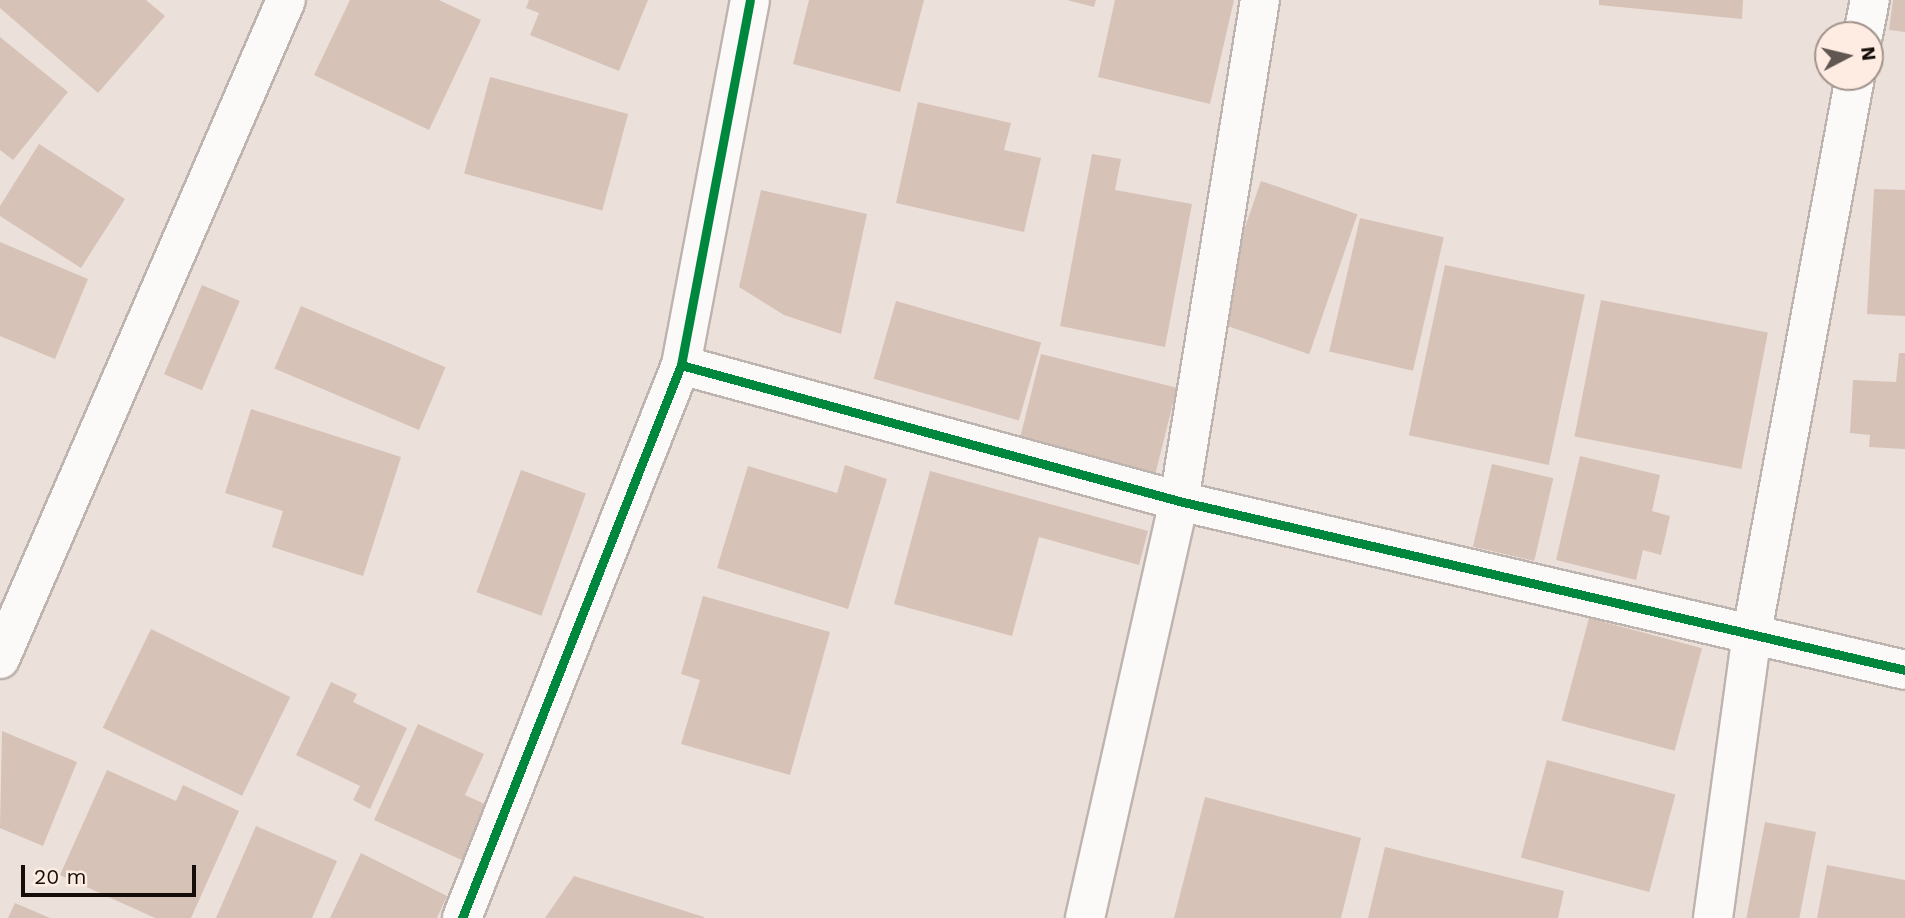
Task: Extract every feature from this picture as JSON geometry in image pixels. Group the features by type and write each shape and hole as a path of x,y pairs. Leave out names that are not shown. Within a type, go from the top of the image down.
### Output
{"street":[{"path":"0,659 286,0"},
{"path":"462,918 681,365 750,0"},
{"path":"1085,918 1179,501 1260,0"},
{"path":"1866,21 1870,0"},
{"path":"1713,918 1752,632 1852,91"},
{"path":"681,365 1179,501 1752,632 1905,670"}],"building":[{"path":"0,0 146,0 165,16 98,93 0,8"},
{"path":"350,0 439,0 481,20 429,130 314,75"},
{"path":"529,0 648,0 619,71 530,35 539,13 526,8"},
{"path":"809,0 924,0 900,92 793,64"},
{"path":"1067,0 1096,0 1094,7"},
{"path":"1115,0 1234,0 1210,104 1098,77"},
{"path":"1599,0 1743,0 1742,19 1599,5"},
{"path":"1893,0 1905,0 1905,32 1889,30"},
{"path":"0,37 68,92 13,160 0,150"},
{"path":"490,77 628,114 602,211 464,174"},
{"path":"918,102 1011,123 1004,150 1041,158 1024,232 896,203"},
{"path":"39,144 125,199 81,268 0,216 0,206"},
{"path":"1092,154 1121,159 1115,190 1192,204 1165,347 1060,326"},
{"path":"1261,181 1357,214 1309,354 1213,321"},
{"path":"1874,189 1905,190 1905,316 1867,314"},
{"path":"761,190 867,214 841,334 784,315 739,287"},
{"path":"1360,218 1444,237 1413,371 1329,351"},
{"path":"0,242 88,279 55,359 0,336"},
{"path":"1445,265 1585,295 1549,465 1409,435"},
{"path":"202,285 240,301 202,390 164,374"},
{"path":"1601,300 1768,332 1741,469 1574,436"},
{"path":"896,301 1041,343 1019,420 874,379"},
{"path":"301,306 446,367 419,430 274,369"},
{"path":"1899,353 1905,353 1905,449 1869,447 1870,435 1850,433 1853,380 1896,382"},
{"path":"1041,354 1177,388 1156,473 1020,439"},
{"path":"251,409 401,457 363,576 272,547 283,511 225,493"},
{"path":"1580,456 1660,475 1652,511 1670,516 1661,555 1643,550 1636,580 1556,560"},
{"path":"1492,464 1553,478 1534,561 1473,547"},
{"path":"845,465 887,479 848,609 717,568 748,466 837,493"},
{"path":"521,470 586,494 541,616 477,592"},
{"path":"930,471 1148,531 1139,565 1039,537 1012,636 894,604"},
{"path":"703,596 830,632 790,775 681,744 700,680 681,674"},
{"path":"1589,618 1702,648 1675,751 1562,720"},
{"path":"151,629 290,697 242,796 103,728"},
{"path":"331,682 357,694 353,702 407,728 370,809 353,800 360,786 296,755"},
{"path":"418,724 484,754 465,795 491,807 466,862 374,820"},
{"path":"2,731 77,762 43,846 0,828"},
{"path":"1547,760 1675,794 1649,892 1521,858"},
{"path":"107,770 176,801 183,785 239,811 191,918 155,918 60,875"},
{"path":"1205,797 1361,838 1341,918 1174,918"},
{"path":"1765,822 1816,832 1799,918 1746,918"},
{"path":"256,826 337,861 312,918 216,918"},
{"path":"1385,847 1564,891 1558,918 1368,918"},
{"path":"361,853 447,896 437,918 330,918"},
{"path":"1827,865 1905,880 1905,918 1817,918"},
{"path":"574,876 704,917 704,918 545,918"},
{"path":"15,903 50,918 8,918"}],"cycle path":[{"path":"462,918 681,365 750,0"},
{"path":"681,365 1179,501 1905,670"}]}
